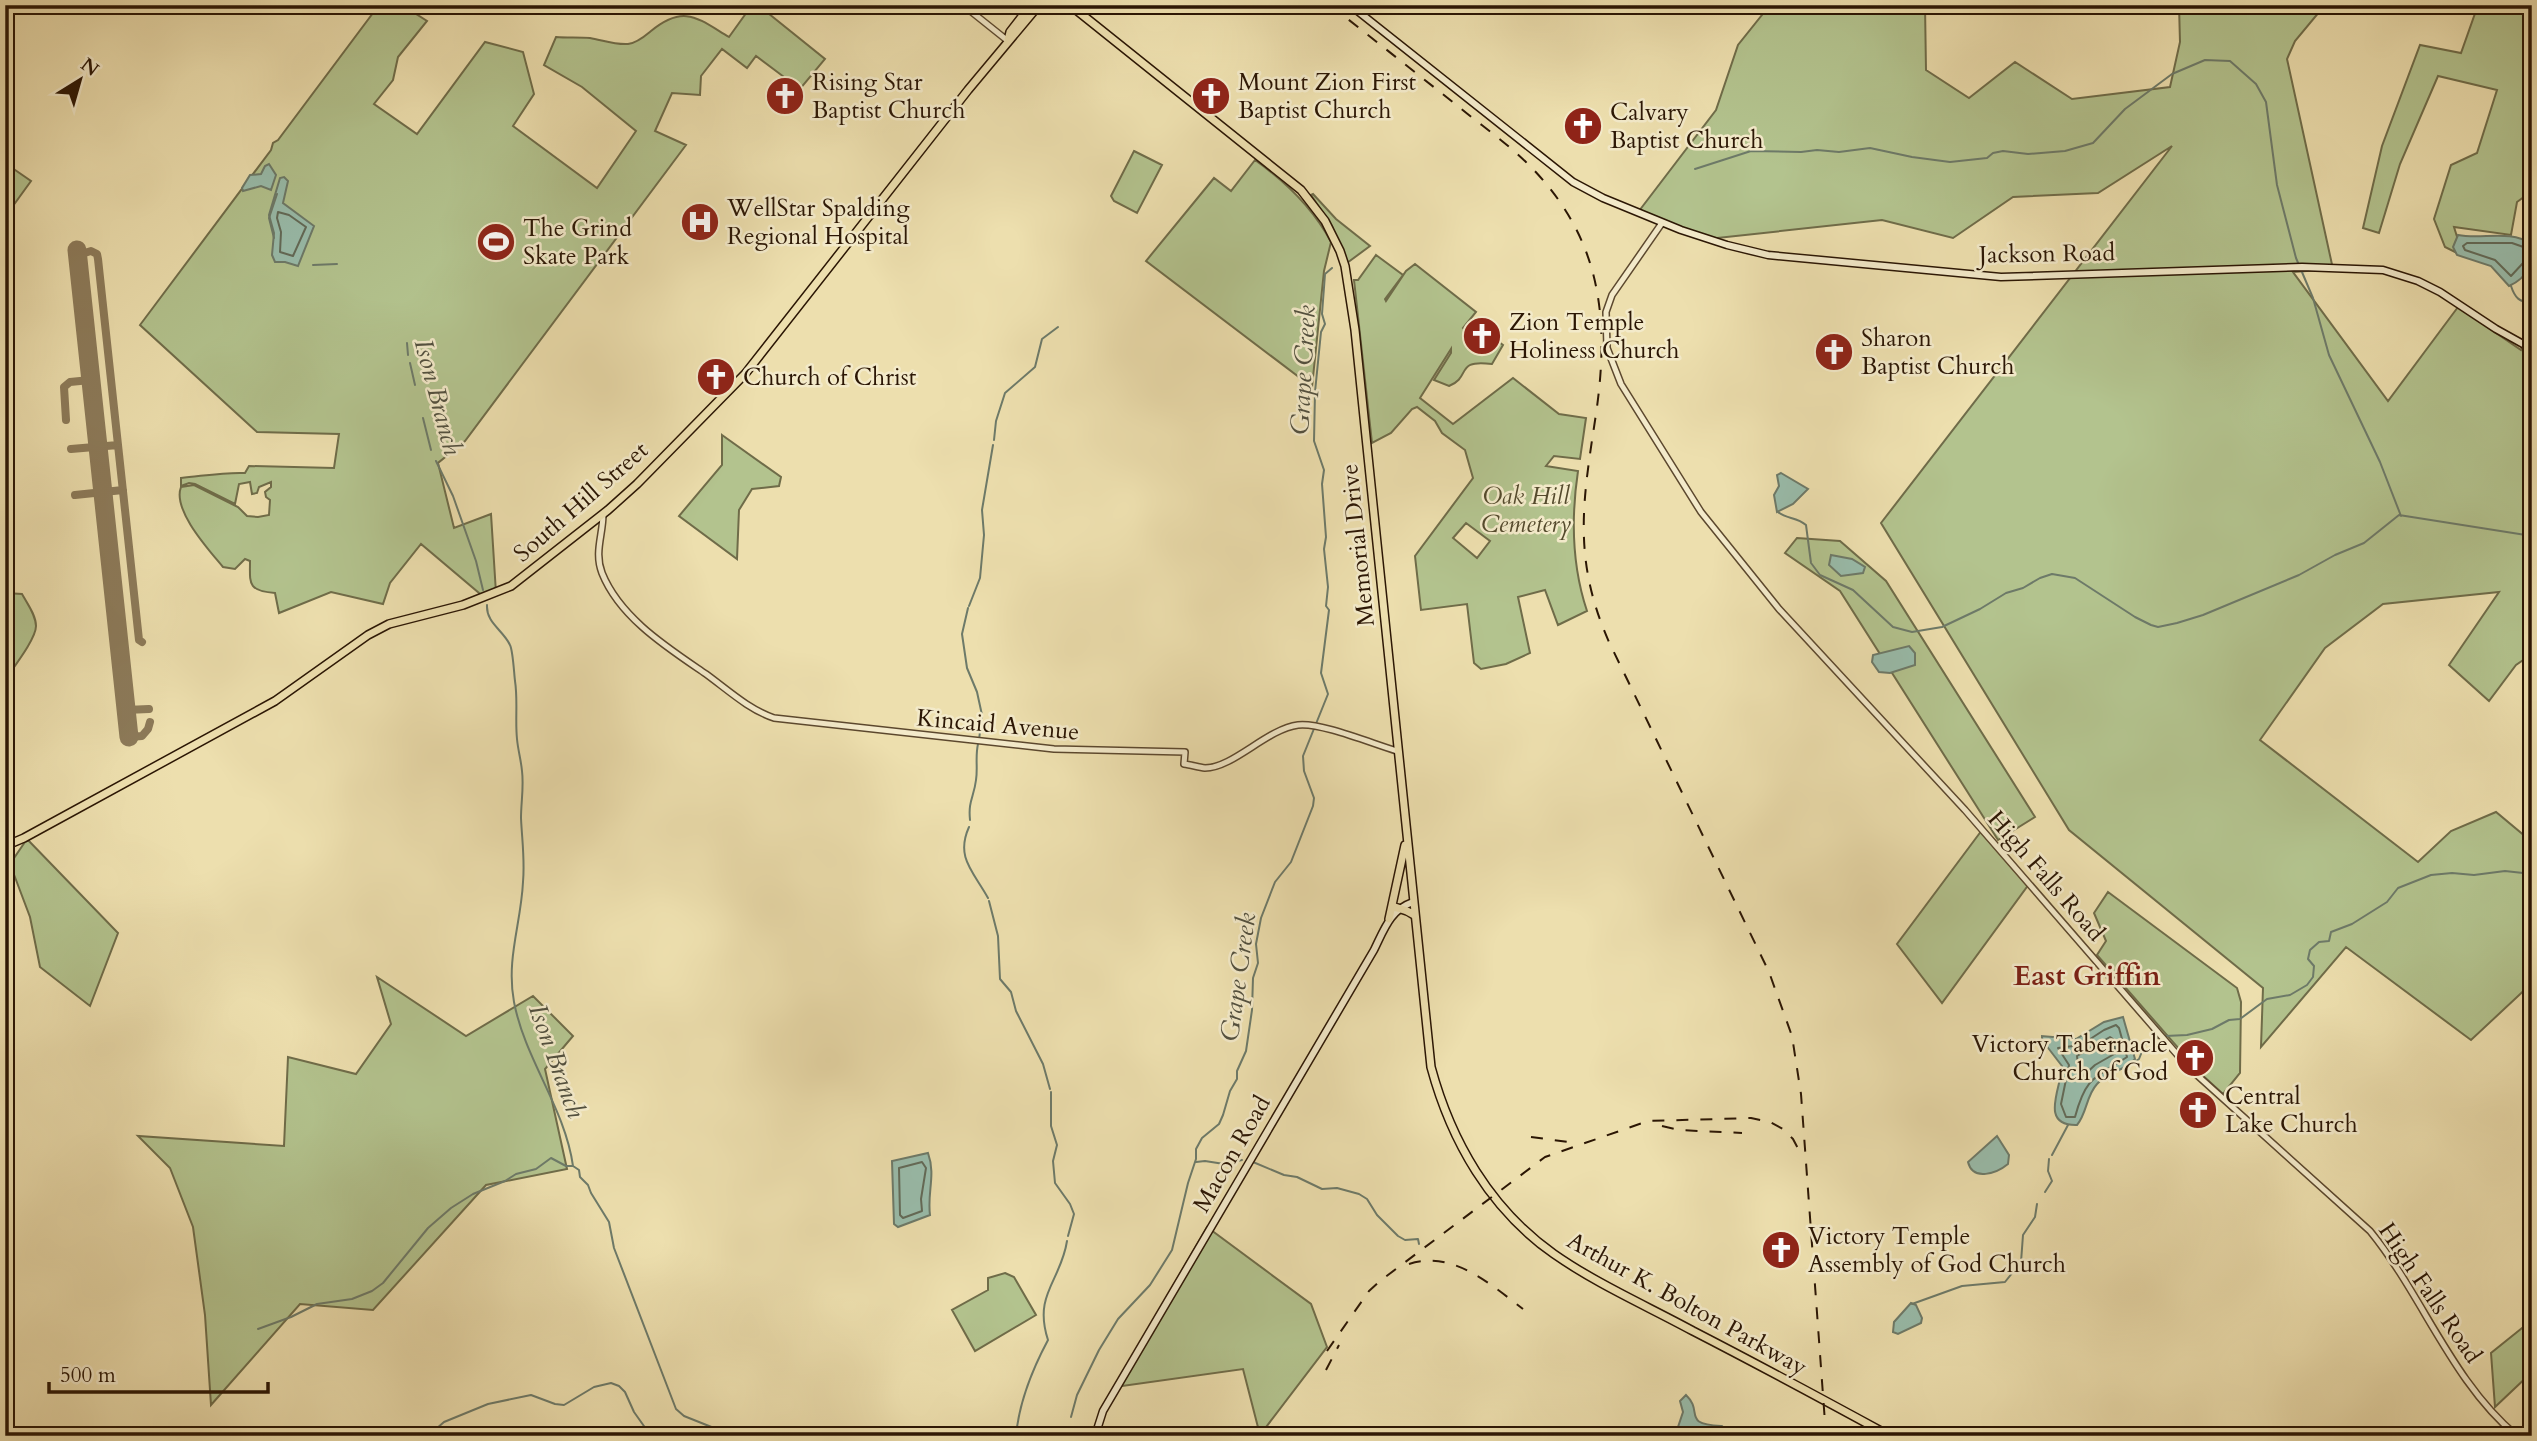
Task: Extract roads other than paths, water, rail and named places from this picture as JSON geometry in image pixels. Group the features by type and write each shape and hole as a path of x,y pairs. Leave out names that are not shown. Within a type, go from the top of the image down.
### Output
{"main road":[{"path":"1008,41 1010,32 1031,5"},
{"name":"South Hill Street","path":"5,846 275,701 368,635 389,624 463,606 505,589 523,578 603,514 632,489 745,374 1038,5"},
{"name":"Memorial Drive","path":"1070,5 1286,175 1306,195 1325,221 1345,266 1351,297 1413,902"},
{"name":"Jackson Road","path":"1350,5 1559,171 1587,190 1662,223 1727,245 1768,255 2001,277 2311,266 2383,270 2418,281 2440,292 2532,349"},
{"path":"1389,919 1394,907 1406,841"},
{"path":"1394,907 1413,902"},
{"name":"Arthur K. Bolton Parkway","path":"1413,902 1431,1067 1439,1096 1455,1136 1472,1168 1498,1201 1553,1254 1598,1281 1890,1436"},
{"path":"1394,907 1405,908 1414,915"},
{"name":"Macon Road","path":"1095,1436 1103,1411 1112,1395 1374,950 1389,919"}],"street":[{"path":"963,5 1008,41"},
{"name":"High Falls Road","path":"1662,223 1615,289 1606,312 1607,348 1621,384 1688,492 1779,609 1965,810 2179,1058 2370,1231 2480,1398 2497,1419 2517,1436"},
{"name":"Kincaid Avenue","path":"603,514 603,529 597,554 609,588 642,626 667,647 761,713 774,718 1054,750 1185,752 1184,764 1206,768 1217,765 1266,737 1297,725 1314,725 1397,751"}],"water":[{"path":"269,164 276,175 271,190 261,186 243,191 242,188 250,175 261,174"},
{"path":"284,177 288,181 283,203 314,226 298,266 275,262 272,255 274,233 269,215 280,178"},
{"path":"2458,235 2514,237 2532,244 2528,269 2509,286 2491,266 2457,255 2453,247"},
{"path":"1781,473 1808,489 1793,504 1777,512 1774,495 1779,486 1777,475"},
{"path":"1831,555 1852,559 1865,567 1863,573 1841,576 1829,565"},
{"path":"1909,646 1915,653 1915,665 1890,673 1879,672 1872,662 1873,655"},
{"path":"2123,1017 2135,1059 2097,1084 2077,1125 2065,1124 2058,1119 2055,1112 2062,1066 2042,1040 2042,1036 2076,1039 2104,1022"},
{"path":"1997,1136 2009,1155 2008,1164 1992,1173 1975,1172 1968,1162"},
{"path":"928,1153 931,1169 930,1215 898,1227 894,1224 892,1161"},
{"path":"1911,1303 1916,1305 1922,1318 1921,1323 1898,1334 1893,1332 1894,1322"},
{"path":"1686,1395 1691,1401 1697,1420 1721,1426 1711,1436 1675,1436 1683,1412 1680,1401"}],"waterway":[{"path":"1695,169 1751,151 1839,152 1870,148 1950,162 1987,158 1993,153 2003,151 2028,154 2065,151 2093,143 2125,109 2172,74 2205,60 2230,61 2256,84 2266,102 2277,185 2296,258 2313,298 2329,355 2380,462 2401,516"},
{"name":"Ison Branch","path":"274,238 269,218 277,194"},
{"name":"Ison Branch","path":"313,265 337,264"},
{"name":"Grape Creek","path":"1071,1417 1077,1395 1099,1350 1118,1319 1150,1285 1172,1250 1196,1159 1196,1149 1202,1138 1219,1124 1246,1051 1261,918 1275,882 1291,862 1313,806 1314,798 1304,771 1303,756 1328,694 1321,673 1329,610 1326,606 1328,587 1324,549 1324,470 1314,441 1315,392 1321,332 1325,324 1322,314 1325,274 1332,268"},
{"path":"2511,286 2518,299 2532,303"},
{"path":"994,440 996,421 1005,393 1035,367 1042,339 1058,327"},
{"name":"Ison Branch","path":"407,343 408,355"},
{"name":"Ison Branch","path":"410,363 415,385"},
{"name":"Ison Branch","path":"423,418 431,450"},
{"path":"969,606 980,578 984,535 982,510 993,445"},
{"name":"Ison Branch","path":"436,461 453,496 476,561 483,590"},
{"path":"1778,512 1806,525 1811,563 1820,575 1853,590 1893,627 1912,632 1942,627 2006,593 2052,574 2075,578 2151,625 2158,627 2177,623 2299,575 2364,543 2399,515 2532,536"},
{"name":"Ison Branch","path":"487,605 489,617 511,648 516,688 517,739 523,777 521,818 524,866 512,971 514,1002 519,1023 562,1124 573,1166 579,1170 580,1177 588,1185 609,1222 614,1248 676,1409 684,1416 734,1436"},
{"path":"968,608 962,634 967,668 977,692 982,715 979,740"},
{"path":"970,820 970,803 977,776 978,744"},
{"path":"969,827 965,838 965,856 988,898"},
{"path":"2165,1036 2187,1035 2212,1029 2229,1020 2240,1019 2267,999 2290,995 2307,985 2313,977 2314,966 2308,959 2310,950 2319,942 2329,941 2331,932 2352,924 2387,902 2398,888 2431,875 2474,875 2505,871 2532,874"},
{"path":"989,901 998,936 1000,979 1011,992 1016,1011 1043,1064 1050,1089"},
{"path":"2131,1064 2139,1059 2145,1044 2159,1037"},
{"path":"1051,1092 1051,1126 1057,1145 1053,1161 1055,1183 1074,1214 1068,1236"},
{"path":"2052,1155 2068,1125"},
{"path":"258,1329 317,1304 352,1299 372,1291 383,1283 428,1228 473,1194 516,1174 536,1169 551,1158 566,1166 572,1166"},
{"path":"2045,1192 2052,1181 2048,1171 2049,1159"},
{"path":"1196,1162 1224,1164 1242,1160"},
{"path":"1253,1162 1322,1189 1337,1188 1359,1194 1367,1199 1377,1215 1398,1236 1405,1240 1418,1239 1419,1244"},
{"path":"1912,1304 1962,1286 2005,1282 2021,1262 2023,1235 2035,1217 2037,1204"},
{"path":"1016,1436 1027,1386 1048,1340 1044,1324 1046,1299 1067,1241"},
{"path":"428,1436 444,1422 488,1404 531,1395 564,1405 594,1387 611,1383 625,1392 634,1412 651,1436"},
{"path":"1101,1436 1155,1436"},
{"path":"1157,1436 1163,1436"}],"railway":[{"path":"1330,5 1528,164 1571,220 1585,250 1595,280 1602,344 1585,502 1585,556 1590,583 1597,612 1609,642 1769,972 1792,1036 1801,1094 1826,1436"},
{"path":"1327,1351 1369,1291 1380,1281 1545,1157 1648,1121 1751,1118 1770,1122 1783,1129 1793,1139 1802,1156"},
{"path":"1662,1126 1679,1130 1742,1133"},
{"path":"1531,1137 1576,1143"},
{"path":"1409,1264 1425,1261 1456,1265 1484,1280 1523,1309"},
{"path":"1326,1370 1339,1345"}],"place":[{"name":"Rising Star Baptist Church","path":"785,96"},
{"name":"Mount Zion First Baptist Church","path":"1211,96"},
{"name":"Calvary Baptist Church","path":"1583,126"},
{"name":"WellStar Spalding Regional Hospital","path":"700,222"},
{"name":"The Grind Skate Park","path":"496,242"},
{"name":"Zion Temple Holiness Church","path":"1482,336"},
{"name":"Sharon Baptist Church","path":"1834,352"},
{"name":"Church of Christ","path":"716,377"},
{"name":"Victory Tabernacle Church of God","path":"2195,1058"},
{"name":"Central Lake Church","path":"2198,1110"},
{"name":"Victory Temple Assembly of God Church","path":"1781,1250"}],"district":[{"name":"East Griffin","path":"2087,976"}],"park label":[{"name":"Oak Hill Cemetery","path":"1526,510"}]}
